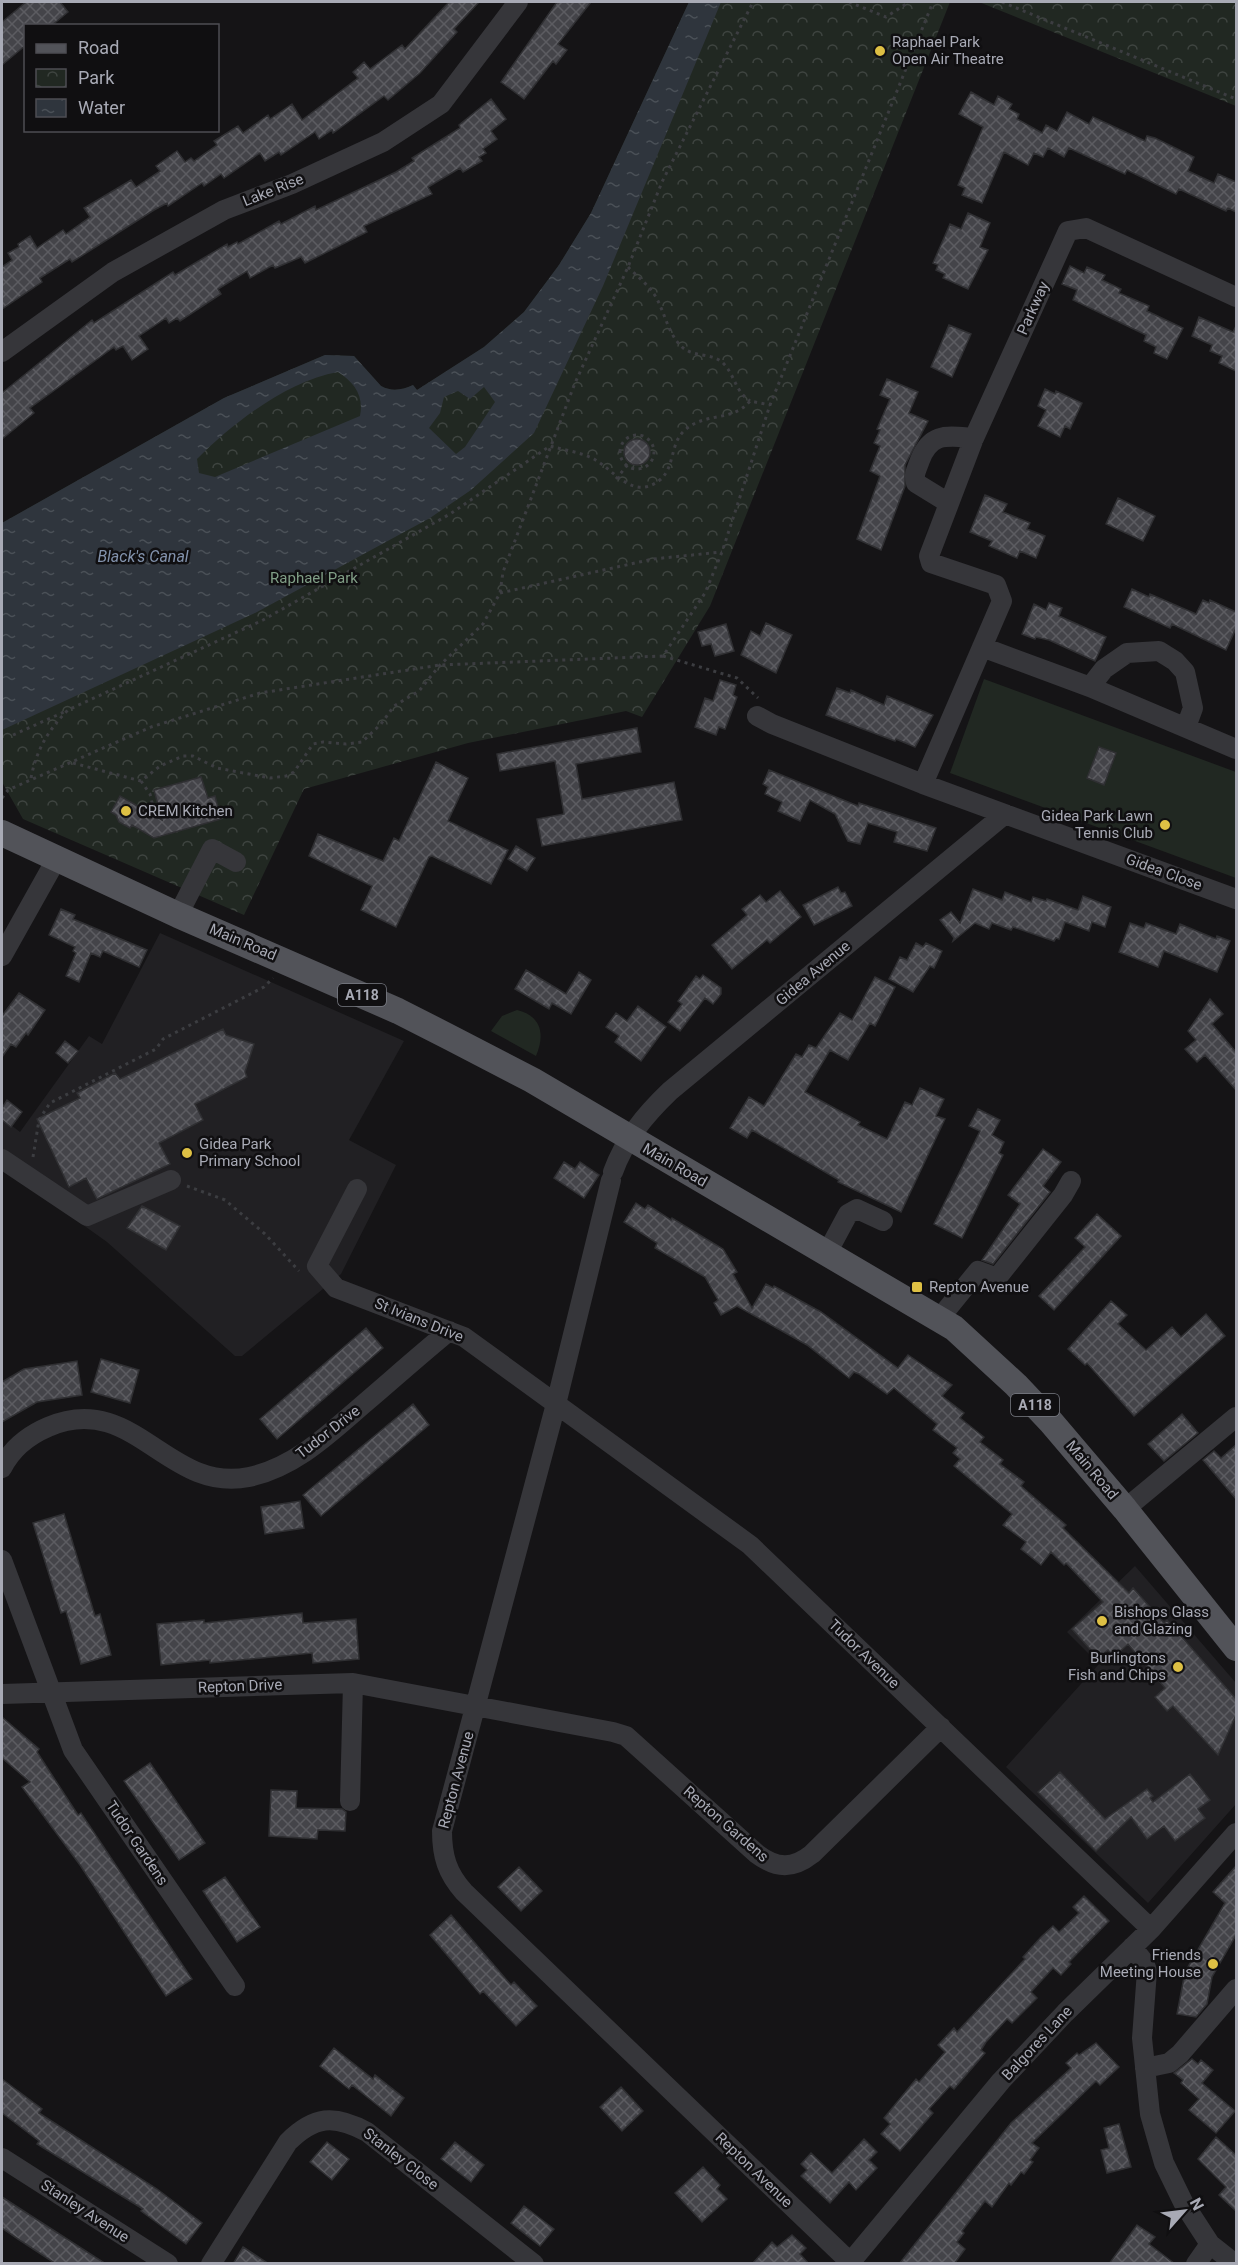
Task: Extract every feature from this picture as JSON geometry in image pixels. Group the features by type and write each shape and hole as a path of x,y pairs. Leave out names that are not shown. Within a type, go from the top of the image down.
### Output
{"main road":[{"name":"Main Road","path":"2,833 178,915 398,1011 532,1080 954,1328 1016,1384 1125,1509 1236,1648"}],"street":[{"name":"Lake Rise","path":"2,351 113,272 224,210 292,184 383,142 441,104 518,2"},
{"name":"Parkway","path":"982,647 1002,601 996,585 932,563 929,556 947,502 974,438 1068,231 1086,228 1236,297"},
{"path":"947,502 916,483 914,476 922,454 930,441 938,438 974,438"},
{"path":"923,784 982,647 1090,687 1236,749"},
{"path":"1090,687 1104,669 1127,653 1159,651 1175,660 1185,672 1192,708 1186,728"},
{"name":"Gidea Close","path":"757,716 923,784 1236,899"},
{"name":"Gidea Avenue","path":"629,1138 650,1111 670,1091 1005,814"},
{"path":"178,915 212,849 236,862"},
{"path":"2,956 57,858"},
{"name":"Repton Avenue","path":"629,1138 612,1176 556,1404 442,1830 442,1850 453,1880 850,2263"},
{"path":"2,1159 87,1216 171,1180"},
{"path":"939,1319 978,1271 997,1278 1063,1195 1071,1181"},
{"name":"St Ivians Drive","path":"357,1189 317,1266 336,1287 464,1337 488,1352 556,1404"},
{"path":"827,1253 848,1214 857,1209 883,1221"},
{"name":"Tudor Drive","path":"2,1468 8,1457 29,1435 62,1421 98,1418 140,1436 177,1463 198,1474 247,1477 268,1471 311,1448 449,1331"},
{"name":"Tudor Avenue","path":"556,1404 750,1545 1151,1929"},
{"path":"1125,1509 1236,1417"},
{"path":"2,1560 52,1692"},
{"path":"350,1802 353,1683"},
{"name":"Repton Drive","path":"2,1694 353,1683 476,1706"},
{"name":"Tudor Gardens","path":"52,1692 73,1750 235,1986"},
{"name":"Repton Gardens","path":"476,1706 626,1736 757,1854 770,1864 787,1866 799,1864 812,1854 941,1727"},
{"name":"Balgores Lane","path":"850,2263 1001,2081 1151,1929 1236,1833"},
{"path":"1132,1947 1144,1962 1147,1971 1142,2038 1150,2114 1164,2163 1184,2204 1210,2244 1235,2264"},
{"path":"1145,2068 1169,2063 1180,2054 1233,1995"},
{"name":"Stanley Close","path":"211,2264 288,2142 302,2128 325,2120 346,2120 367,2132 534,2264"},
{"name":"Stanley Avenue","path":"2,2158 168,2264"},
{"path":"1196,2264 1210,2244"}],"path":[{"path":"141,781 160,766 183,756 193,756 225,770 270,778 286,776 294,772 313,744 362,742 381,724 394,706 419,692 440,665 489,617 500,593 503,572 550,446 628,267 662,182 753,2"},
{"path":"849,2 886,17 909,2"},
{"path":"663,656 705,593 722,552 770,405 933,2"},
{"path":"1002,2 1236,99"},
{"path":"628,267 653,293 674,337 681,346 689,352 715,357 723,363 738,391 750,401 770,405"},
{"path":"14,735 263,620 450,514 550,446 584,455 596,461 616,479 637,487 649,486 668,471 677,440 684,431 706,418 736,413 750,401"},
{"path":"631,436 647,437 654,448 653,461 643,469 628,464 620,454 622,443 631,436"},
{"path":"616,479 628,464"},
{"path":"500,593 654,559 722,552"},
{"path":"2,798 8,790 31,778 73,763 103,747 151,727 260,693 440,665 663,656 737,678 759,699 757,716"},
{"path":"31,778 37,752 52,728 68,710"},
{"path":"73,763 141,781 150,794 154,811"},
{"path":"20,1171 36,1155 34,1143 39,1120 50,1103 156,1049 163,1039 271,982"},
{"path":"171,1180 225,1200 265,1234 306,1279"}],"shaded area":[{"name":"Gidea Park Primary School","path":"160,933 404,1041 349,1140 396,1165 341,1274 242,1356 235,1356 107,1242 2,1167 2,1118 20,1132 89,1036 102,1044"},
{"path":"1135,1566 1236,1683 1236,1804 1148,1903 1006,1767 1099,1664 1067,1632"}],"green space":[{"name":"Raphael Park","path":"689,2 950,2 710,606 642,717 626,711 468,743 304,789 244,915 23,819 2,782 2,523 224,398 325,355 354,356 381,386 397,390 413,385 417,390 484,347 524,312 559,265 591,213"},
{"path":"979,2 1236,2 1236,106"},
{"name":"Gidea Park Lawn Tennis Club","path":"984,679 1236,772 1236,878 950,773"},
{"path":"517,1010 532,1017 539,1027 541,1034 536,1056 491,1031 502,1016"}],"water":[{"name":"Black's Canal","path":"689,2 721,2 603,286 534,433 471,490 430,518 257,612 2,730 2,523 224,398 325,355 354,356 381,386 397,390 413,385 417,390 484,347 524,312 559,265 591,213","holes":["338,372 357,391 361,402 360,416 215,477 199,473 197,459 244,418 280,394 300,384","484,387 495,402 465,447 456,454 429,428 440,413 444,397 458,391 470,399"]}],"building":[{"path":"26,2 60,2 68,12 53,24 24,24 24,47 2,65 2,22"},
{"path":"449,2 479,2 454,29 457,32 420,73 388,100 384,96 333,133 332,130 319,139 315,132 281,155 279,152 265,161 260,153 224,178 221,174 204,186 202,183 168,206 167,203 154,210 72,262 70,259 62,264 40,278 42,282 2,309 2,267 12,260 8,253 19,247 18,244 30,236 37,248 63,230 66,234 90,217 84,208 131,180 136,187 160,171 156,166 177,151 185,162 191,158 194,161 217,145 214,141 238,126 243,133 268,115 270,119 292,104 302,120 358,78 353,72 364,62 370,69 402,45 405,49"},
{"path":"557,2 591,2 558,44 567,50 556,64 553,61 524,99 501,82"},
{"path":"971,92 994,105 998,96 1012,104 1009,109 1019,114 1017,119 1042,133 1046,125 1057,131 1067,112 1089,124 1093,117 1145,141 1147,136 1155,138 1194,157 1188,171 1214,183 1218,174 1236,182 1236,212 1228,208 1226,211 1179,189 1176,194 1127,170 1125,174 1069,148 1064,157 1048,148 1043,157 1034,153 1028,165 1004,152 982,203 962,195 965,188 958,185 983,127 959,114"},
{"path":"491,99 506,119 491,131 497,139 483,149 486,153 479,157 482,161 463,172 460,168 428,187 432,194 364,226 367,232 305,263 301,257 275,268 273,265 250,278 247,271 218,289 221,294 180,321 177,318 169,323 166,318 139,336 148,349 132,360 123,346 116,350 114,347 30,408 34,413 2,439 2,393 92,320 94,323 173,272 175,275 227,244 228,247 237,242 238,244 279,221 281,224 315,206 316,210 396,172 414,161 412,158 460,128 459,125"},
{"path":"968,213 990,223 980,247 988,250 968,289 943,278 945,274 936,270 938,265 933,263 950,224 961,229"},
{"path":"1070,266 1084,273 1087,267 1105,275 1102,280 1121,289 1119,293 1149,306 1147,311 1183,328 1167,359 1154,353 1156,347 1144,341 1146,335 1073,300 1077,290 1062,284"},
{"path":"1199,317 1233,332 1236,326 1236,371 1219,363 1222,356 1210,351 1212,345 1192,336"},
{"path":"949,325 971,334 952,377 931,367"},
{"path":"887,379 918,392 909,413 928,421 905,465 905,486 881,550 857,539 880,476 870,471 880,446 874,443 880,430 877,429 890,399 880,395"},
{"path":"1045,389 1055,394 1056,391 1082,403 1070,429 1065,426 1060,437 1038,426 1046,410 1038,406"},
{"path":"637,439 646,443 650,452 646,461 637,465 628,461 624,452 628,443"},
{"path":"985,495 1007,504 1003,512 1030,523 1027,529 1045,536 1036,558 1020,551 1017,558 989,546 992,541 970,532"},
{"path":"1118,498 1155,516 1143,541 1106,524"},
{"path":"1132,589 1149,597 1150,594 1196,614 1203,600 1209,603 1210,600 1236,612 1236,628 1226,650 1172,624 1170,628 1124,607"},
{"path":"1049,603 1062,608 1059,616 1106,637 1095,661 1049,640 1036,637 1035,639 1022,634 1034,604 1046,610"},
{"path":"766,623 792,635 776,673 741,655 751,631 760,636"},
{"path":"726,624 734,651 715,656 711,644 702,646 698,632"},
{"path":"720,680 736,685 733,695 737,697 725,729 719,727 716,735 695,727 705,698 713,701"},
{"path":"837,688 850,693 851,690 884,705 887,696 933,715 915,747 826,715"},
{"path":"637,728 641,752 576,764 582,799 674,782 682,820 542,846 537,819 564,814 555,761 500,771 497,754"},
{"path":"1099,747 1116,753 1104,785 1087,778"},
{"path":"436,762 468,778 448,821 508,850 491,884 432,856 429,857 396,927 361,910 372,886 309,856 318,834 383,861 394,838 399,841"},
{"path":"769,770 858,806 859,803 936,828 927,851 894,842 897,832 868,823 860,844 848,841 835,814 810,800 800,821 778,811 782,802 765,794 768,787 763,784"},
{"path":"201,777 208,798 215,796 221,819 154,838 132,825 130,828 119,822 116,815 111,812 120,796 162,820 154,790"},
{"path":"516,846 535,858 527,871 508,859"},
{"path":"838,887 841,893 845,892 852,906 814,925 803,905"},
{"path":"973,889 1002,900 1005,892 1031,902 1033,897 1046,901 1047,899 1078,910 1083,896 1111,907 1105,927 1092,922 1089,931 1065,922 1059,939 1056,938 1054,941 1013,927 1011,930 992,923 989,929 975,923 953,941 954,938 940,920 951,912 960,923"},
{"path":"780,891 801,917 770,943 767,940 732,969 712,945 747,915 742,909 760,895 766,902"},
{"path":"61,909 75,915 73,919 147,950 139,967 103,951 100,957 91,953 79,982 66,976 76,953 73,951 75,947 49,935"},
{"path":"1130,923 1144,928 1146,923 1176,934 1180,924 1216,939 1217,936 1230,941 1217,972 1164,951 1158,967 1119,952"},
{"path":"916,943 923,947 926,943 942,951 934,968 930,966 913,992 889,979 900,957 907,960"},
{"path":"526,970 566,994 579,972 591,980 571,1014 552,1003 549,1009 515,989"},
{"path":"703,975 721,988 721,994 713,1004 705,998 680,1031 668,1022 682,1004 678,1001 696,976 700,979"},
{"path":"875,977 895,987 875,1026 870,1023 848,1060 830,1050 805,1092 860,1122 858,1125 887,1139 905,1102 912,1105 920,1088 944,1099 936,1116 945,1119 901,1212 838,1182 839,1180 752,1130 747,1138 730,1128 749,1097 764,1106 796,1054 802,1057 809,1045 816,1048 840,1013 852,1020"},
{"path":"19,993 45,1010 28,1035 26,1033 16,1047 11,1044 2,1057 2,1016"},
{"path":"1210,999 1223,1014 1212,1024 1236,1052 1236,1090 1205,1055 1197,1062 1185,1049 1196,1040 1188,1031"},
{"path":"638,1006 666,1027 641,1061 615,1042 619,1036 606,1027 616,1013 627,1021"},
{"path":"223,1029 226,1035 254,1044 245,1072 247,1077 195,1104 203,1120 159,1143 170,1164 97,1199 86,1178 69,1187 37,1119 80,1098 77,1093 115,1073 120,1079"},
{"path":"65,1041 78,1051 68,1063 56,1053"},
{"path":"7,1100 22,1112 11,1127 2,1120 2,1108"},
{"path":"978,1109 1000,1120 992,1135 1004,1142 999,1153 1003,1155 962,1238 934,1224 980,1131 969,1126"},
{"path":"1043,1149 1061,1162 1043,1186 1050,1192 993,1264 982,1260 1020,1204 1008,1195"},
{"path":"564,1162 575,1169 580,1162 599,1175 584,1198 554,1178"},
{"path":"636,1203 645,1209 648,1205 723,1249 737,1272 733,1274 752,1308 766,1284 773,1288 774,1286 821,1312 898,1368 908,1355 952,1385 942,1396 964,1413 960,1418 984,1437 980,1442 1003,1460 1000,1464 1024,1482 1021,1486 1066,1525 1063,1528 1129,1593 1133,1588 1164,1623 1167,1620 1236,1699 1236,1715 1218,1755 1173,1706 1167,1711 1155,1697 1165,1688 1128,1644 1114,1657 1108,1650 1098,1658 1072,1629 1103,1602 1066,1563 1064,1565 1051,1552 1041,1565 1021,1549 1026,1542 1003,1525 1012,1514 954,1466 960,1459 953,1453 957,1448 933,1430 937,1424 894,1388 887,1394 859,1374 854,1372 849,1378 807,1345 737,1306 721,1315 714,1303 718,1300 705,1277 655,1248 657,1243 624,1222"},
{"path":"142,1206 180,1226 166,1250 127,1228"},
{"path":"1097,1214 1121,1236 1054,1310 1039,1296 1085,1247 1075,1238"},
{"path":"1111,1301 1127,1315 1118,1324 1146,1350 1172,1327 1181,1337 1206,1314 1225,1336 1134,1416 1087,1363 1085,1365 1068,1349"},
{"path":"366,1328 383,1348 277,1439 260,1419"},
{"path":"101,1359 139,1370 130,1403 91,1392"},
{"path":"77,1361 82,1395 37,1402 2,1422 2,1382 24,1369"},
{"path":"413,1404 429,1425 321,1516 303,1495"},
{"path":"1182,1414 1198,1433 1164,1461 1148,1444"},
{"path":"1236,1445 1236,1499 1203,1460 1214,1451 1221,1458"},
{"path":"300,1501 304,1528 265,1534 261,1507"},
{"path":"64,1514 95,1616 100,1614 111,1655 81,1664 66,1611 61,1613 33,1523"},
{"path":"302,1613 303,1623 356,1619 359,1659 313,1663 312,1653 210,1663 210,1660 161,1665 157,1624 204,1620 204,1623"},
{"path":"2,1717 39,1749 37,1752 78,1815 81,1813 192,1979 166,1996 80,1865 22,1787 30,1782 2,1758"},
{"path":"150,1763 205,1843 179,1860 124,1781"},
{"path":"1060,1772 1105,1819 1147,1789 1153,1796 1150,1798 1153,1802 1190,1774 1210,1800 1198,1809 1205,1818 1175,1841 1164,1826 1147,1839 1131,1817 1096,1851 1038,1792"},
{"path":"271,1790 297,1791 296,1808 342,1809 346,1812 345,1831 318,1830 317,1839 269,1836"},
{"path":"1236,1866 1236,1935 1212,1977 1207,2004 1196,2017 1177,2014 1185,1972 1225,1903 1213,1892"},
{"path":"519,1867 542,1891 521,1911 498,1887"},
{"path":"225,1877 260,1927 237,1942 203,1891"},
{"path":"1084,1896 1109,1921 1069,1962 1071,1964 1061,1975 1053,1968 1031,1992 1037,1998 1012,2023 1007,2019 986,2042 981,2050 985,2053 954,2089 950,2086 929,2109 933,2113 900,2151 881,2134 890,2124 884,2118 916,2079 919,2082 945,2052 938,2045 954,2028 957,2032 1025,1959 1023,1957 1041,1937 1053,1926 1059,1932 1079,1913 1073,1907"},
{"path":"451,1915 511,1985 514,1982 537,2006 516,2026 483,1991 480,1994 430,1935"},
{"path":"1096,2043 1119,2067 1100,2085 1096,2081 1032,2143 1039,2148 1024,2174 1021,2172 1011,2185 1009,2183 992,2207 985,2201 962,2231 964,2233 957,2242 965,2249 954,2264 899,2264 1011,2123 1071,2068 1066,2063 1077,2053 1079,2055"},
{"path":"334,2048 373,2079 375,2075 404,2098 391,2116 352,2085 349,2089 320,2066"},
{"path":"1192,2059 1198,2064 1201,2060 1213,2070 1202,2083 1235,2111 1216,2133 1189,2110 1199,2099 1181,2083 1183,2080 1174,2073"},
{"path":"2,2079 42,2109 39,2113 157,2189 202,2223 186,2244 141,2211 143,2209 37,2144 39,2141 2,2113"},
{"path":"621,2087 643,2111 622,2131 600,2107"},
{"path":"1119,2124 1131,2167 1107,2173 1101,2150 1109,2148 1104,2128"},
{"path":"1216,2137 1236,2155 1236,2211 1219,2195 1226,2187 1198,2159"},
{"path":"864,2139 877,2152 869,2160 877,2168 856,2190 849,2182 830,2203 801,2176 807,2170 801,2164 811,2153 832,2173"},
{"path":"327,2142 349,2159 332,2180 310,2162"},
{"path":"455,2142 484,2165 471,2182 441,2159"},
{"path":"703,2167 720,2185 717,2189 727,2199 702,2222 675,2193"},
{"path":"2,2197 106,2264 56,2264 2,2228"},
{"path":"524,2206 554,2229 540,2246 511,2223"},
{"path":"1137,2225 1155,2237 1149,2244 1175,2264 1109,2264"},
{"path":"792,2235 806,2248 800,2254 809,2264 752,2264 772,2242 777,2247"},
{"path":"243,2247 269,2264 233,2264"}],"place":[{"name":"Raphael Park Open Air Theatre","path":"880,51"},
{"name":"CREM Kitchen","path":"126,811"},
{"name":"Gidea Park Lawn Tennis Club","path":"1165,825"},
{"name":"Gidea Park Primary School","path":"187,1153"},
{"name":"Repton Avenue","path":"917,1287"},
{"name":"Bishops Glass and Glazing","path":"1102,1621"},
{"name":"Burlingtons Fish and Chips","path":"1178,1667"},
{"name":"Friends Meeting House","path":"1213,1964"}]}
